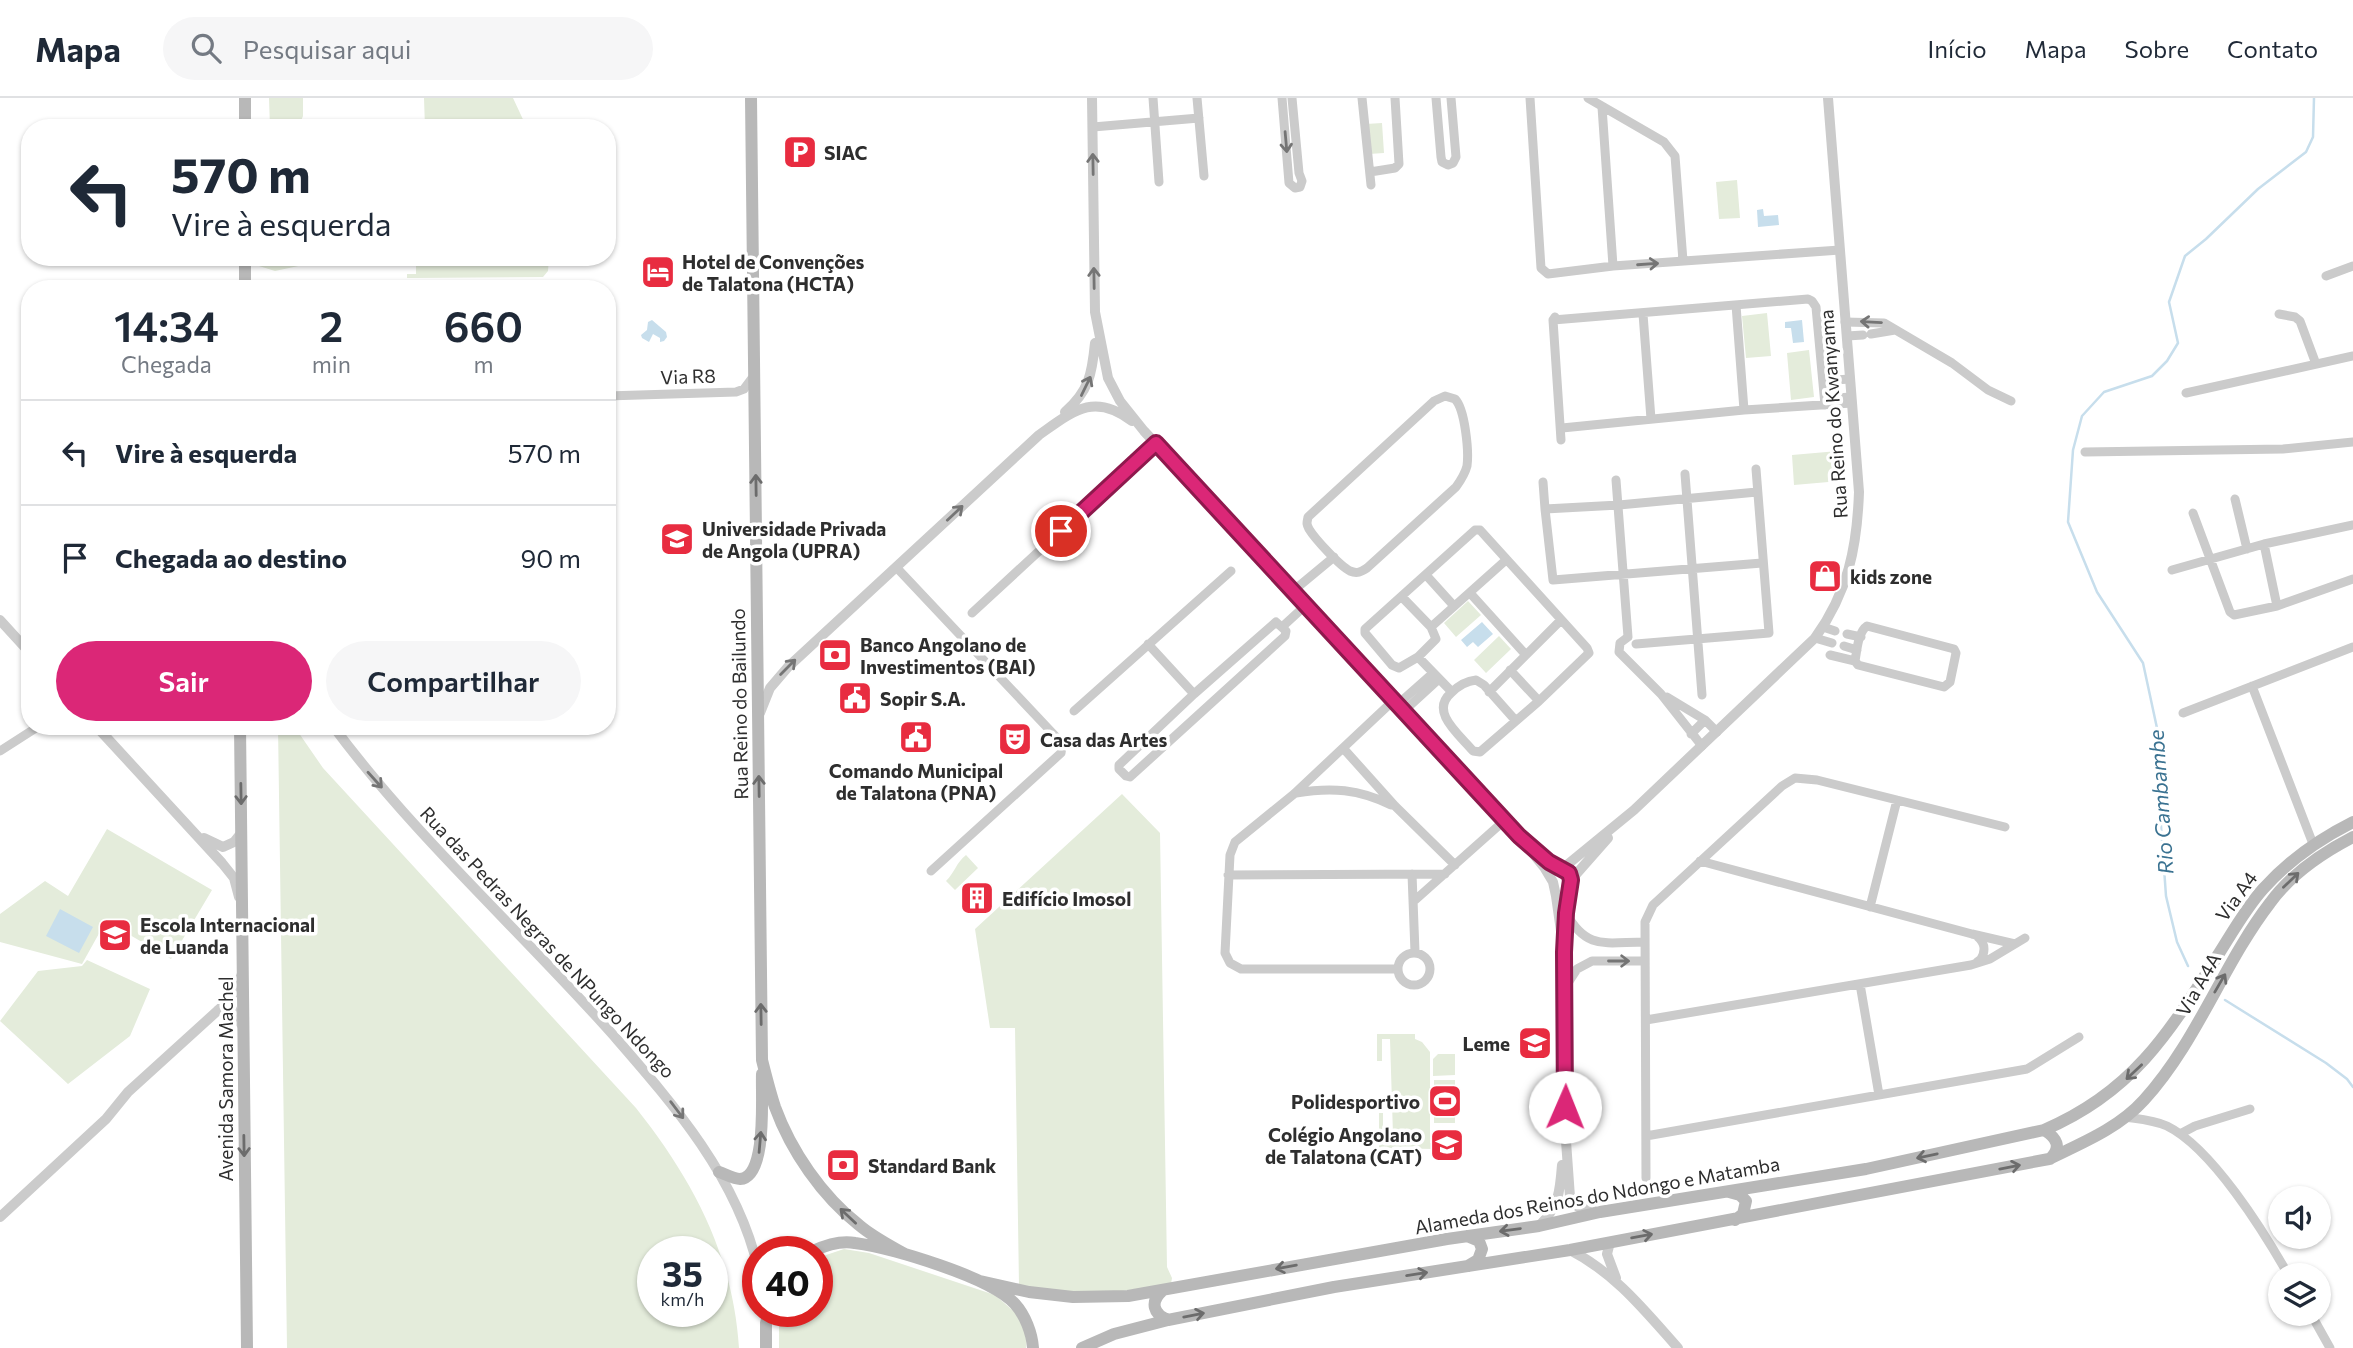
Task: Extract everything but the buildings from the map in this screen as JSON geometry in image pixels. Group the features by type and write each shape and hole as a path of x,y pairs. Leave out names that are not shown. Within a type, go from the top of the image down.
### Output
{"main road":[{"path":"245,98 245,119"},
{"name":"Rua Reino do Bailundo","path":"751,98 762,1060 775,1107 809,1171 845,1214 905,1254"},
{"name":"Avenida Samora Machel","path":"240,735 247,1348"},
{"name":"Via A4","path":"2177,1019 2261,891 2294,858 2353,822"},
{"name":"Via A4A","path":"2125,1117 2143,1102 2160,1081 2270,902 2312,861 2353,837"},
{"name":"Alameda dos Reinos do Ndongo e Matamba","path":"980,1281 1029,1292 1114,1298 1467,1236 1539,1226 1600,1212 1866,1169 2044,1130 2068,1120 2122,1082 2157,1047 2177,1019"},
{"path":"719,1172 739,1179 754,1169 761,1145 762,1060"},
{"path":"1082,1348 1114,1334 1168,1320 1334,1287 1570,1250 2049,1159 2125,1117"},
{"path":"2044,1130 2055,1138 2057,1145 2055,1154 2049,1159"},
{"path":"1730,1192 1740,1195 1746,1201 1743,1214 1735,1220"},
{"path":"1467,1236 1479,1241 1482,1250 1478,1260 1468,1266"},
{"path":"833,1244 853,1242 905,1254 980,1281 1016,1304 1030,1332 1033,1348"},
{"path":"1162,1291 1156,1297 1154,1307 1157,1313 1168,1320"},
{"path":"766,1348 767,1327"}],"street":[{"path":"759,726 765,699 777,679 1081,396 1090,379 1095,342 1092,98"},
{"path":"1153,98 1159,183"},
{"path":"1197,98 1204,176"},
{"path":"1282,98 1289,181 1290,185 1296,188 1300,187 1302,181 1299,175 1292,98"},
{"path":"1362,98 1371,186"},
{"path":"1370,172 1395,168 1399,164 1395,98"},
{"path":"1436,98 1441,157 1442,162 1448,165 1457,157 1451,98"},
{"path":"1530,98 1541,268 1548,274 1613,266 1840,250"},
{"path":"1588,98 1664,142 1675,156 1684,261"},
{"name":"Rua Reino do Kwanyama","path":"1562,869 1633,810 1702,747 1815,638 1823,628 1849,572 1858,529 1858,492 1828,98"},
{"path":"1602,107 1613,266"},
{"path":"1093,127 1199,118"},
{"path":"2326,276 2353,266"},
{"path":"1561,440 1555,317 1643,314 1812,300 1816,307 1829,381 1829,400"},
{"path":"1736,305 1744,410"},
{"path":"1095,312 1108,378 1120,401 1144,430 1505,820 1553,882 1558,887 1564,887 1571,880"},
{"path":"1643,314 1651,419"},
{"path":"2279,314 2295,317 2300,321 2316,364"},
{"path":"1845,322 1884,323 1952,363 1987,390 2011,401"},
{"path":"1847,336 1895,330"},
{"path":"2186,393 2353,356"},
{"name":"Via R8","path":"616,396 736,392 749,384 755,368"},
{"path":"1829,381 1850,379"},
{"path":"1445,396 1455,398 1462,410 1468,461 1465,474 1456,487 1363,571 1350,570 1334,557 1308,527 1308,517 1434,401 1445,396"},
{"path":"1562,428 1829,400 1851,400"},
{"path":"1039,435 1070,413 1093,405 1107,407 1123,414 1144,430"},
{"path":"2085,452 2283,449 2353,442"},
{"path":"972,613 1156,443"},
{"path":"1636,644 1769,632 1756,470"},
{"path":"1685,474 1702,695"},
{"path":"1616,480 1628,637"},
{"path":"1544,482 1553,580 1762,563"},
{"path":"1545,509 1757,492"},
{"path":"2235,499 2247,549"},
{"path":"2193,513 2230,612 2234,615 2277,606 2353,579"},
{"path":"2172,570 2264,544 2353,525"},
{"path":"1402,597 1436,635 1434,643 1399,668 1392,665 1365,633 1365,629 1477,529 1506,560 1589,653 1539,701 1516,721 1477,753 1443,714 1444,700 1466,682 1480,681 1516,721"},
{"path":"2264,544 2277,606"},
{"path":"1293,591 1334,557"},
{"path":"1431,627 1506,560"},
{"path":"896,567 1062,746 1061,753 931,871"},
{"path":"1074,711 1231,571"},
{"path":"1426,575 1454,606"},
{"path":"1470,593 1525,655"},
{"path":"1282,627 1306,605"},
{"path":"0,620 21,643"},
{"path":"1489,692 1561,620"},
{"path":"1276,621 1282,627 1287,633 1285,636 1130,776 1126,776 1119,769 1119,765 1273,623 1276,621"},
{"path":"1830,655 1855,661 1860,666 1944,687 1950,682 1956,653 1951,648 1867,626 1860,637 1855,661"},
{"path":"1823,628 1835,631"},
{"path":"1847,634 1860,637"},
{"path":"1628,637 1633,638 1636,644"},
{"path":"1628,637 1618,645 1620,654 1661,694 1702,747"},
{"path":"1815,638 1832,643"},
{"path":"1148,644 1194,694"},
{"path":"1620,654 1625,656 1631,653 1636,644"},
{"path":"1844,646 1857,650"},
{"path":"2183,713 2353,647"},
{"path":"1631,653 1633,664"},
{"path":"1418,657 1451,692"},
{"path":"1510,670 1539,701"},
{"path":"1398,969 1241,968 1230,962 1225,953 1230,855 1235,842 1294,794 1343,748 1436,676"},
{"path":"2252,686 2313,844"},
{"path":"1661,694 1706,720 1717,732"},
{"path":"1691,734 1706,720"},
{"path":"104,735 234,878 243,912"},
{"name":"Rua das Pedras Negras de NPungo Ndongo","path":"340,735 395,802 568,984 663,1091 719,1172 748,1236"},
{"path":"0,751 25,736"},
{"path":"0,758 25,736"},
{"path":"1343,748 1395,806 1455,865"},
{"path":"1646,1178 1645,922 1653,905 1782,786 1795,778 1807,778 2005,827"},
{"path":"1294,794 1322,789 1354,791 1395,806"},
{"path":"1870,907 1897,800"},
{"name":"Rua Reino do Kwanyama","path":"1571,880 1633,810"},
{"path":"1414,901 1505,820"},
{"path":"193,831 223,847 228,846 242,832"},
{"path":"1519,836 1549,862 1569,873 1571,880 1564,952"},
{"path":"1700,862 2015,944"},
{"path":"1562,869 1555,872 1553,882 1564,952 1566,986 1565,1138 1570,1197 1578,1207 1600,1212"},
{"path":"1412,874 1415,952"},
{"path":"1228,875 1445,874"},
{"path":"1566,913 1578,932 1592,942 1645,942"},
{"path":"1971,965 1982,959 1984,954 1982,940 1972,934"},
{"path":"1646,1020 1971,965 1990,960 2025,938"},
{"path":"1592,942 1592,961"},
{"path":"1415,952 1429,961 1429,975 1417,985 1411,985 1400,978 1398,969 1402,957 1415,952"},
{"path":"1566,986 1577,969 1592,961 1645,961"},
{"path":"0,1217 106,1119 128,1092 216,1012 235,991 244,968"},
{"path":"1860,984 1879,1095"},
{"path":"216,1012 232,1009 243,1028"},
{"path":"1646,1136 2027,1069 2079,1037"},
{"path":"2180,1134 2195,1126 2250,1109"},
{"path":"2125,1117 2150,1120 2180,1134 2218,1170 2280,1263"},
{"path":"1539,1226 1552,1214 1557,1203 1565,1138"},
{"path":"1610,1242 1607,1254 1617,1281"},
{"path":"1570,1250 1617,1281 1678,1348"},
{"path":"2318,1326 2330,1348"},
{"path":"1098,1348 1114,1334"}],"green space":[{"path":"269,98 303,98 302,119 270,119"},
{"path":"424,98 513,98 523,119 425,119"},
{"path":"1382,123 1384,153 1369,154 1366,124"},
{"path":"1737,180 1740,218 1719,219 1716,182"},
{"path":"259,266 298,266 275,271"},
{"path":"416,266 548,266 543,277 407,278 407,274 416,274"},
{"path":"1767,313 1771,356 1746,358 1742,316"},
{"path":"1809,350 1814,397 1791,400 1787,353"},
{"path":"1838,451 1840,481 1794,485 1792,455"},
{"path":"1468,601 1481,615 1456,637 1444,623"},
{"path":"1499,636 1511,649 1486,673 1474,660"},
{"path":"278,735 300,735 323,768 636,1108 657,1135 692,1191 713,1236 637,1236 637,1327 728,1327 728,1281 739,1348 287,1348"},
{"path":"1122,794 1160,833 1167,1267 1172,1278 1171,1284 1109,1293 1068,1292 1019,1286 1015,1028 990,1028 975,929"},
{"path":"107,829 212,890 171,959 106,921 82,964 0,942 0,914 45,881 68,896"},
{"path":"966,855 978,868 955,890 946,881"},
{"path":"87,960 150,989 130,1036 68,1084 0,1021 38,971 82,966"},
{"path":"1377,1034 1415,1034 1415,1039 1422,1042 1430,1052 1430,1143 1435,1144 1435,1149 1379,1148 1379,1113 1383,1113 1383,1135 1388,1135 1389,1140 1393,1139 1393,1135 1390,1039 1382,1039 1382,1061 1377,1061"},
{"path":"1438,1054 1455,1054 1455,1075 1433,1076 1433,1059"},
{"name":"Polidesportivo","path":"1434,1080 1455,1080 1455,1123 1434,1123"},
{"path":"844,1249 869,1253 995,1295 1018,1315 1027,1338 1026,1348 779,1348 779,1327 833,1327 833,1253"}],"water":[{"path":"1763,209 1764,216 1778,215 1779,225 1758,227 1757,210"},
{"path":"652,320 666,332 664,341 660,342 660,338 653,334 649,342 642,338 648,322"},
{"path":"1802,320 1804,342 1793,343 1791,328 1785,328 1785,322"},
{"path":"1482,622 1493,634 1478,647 1473,642 1467,647 1461,640"},
{"path":"60,909 93,927 79,953 46,936"}],"waterway":[{"name":"Rio Cambambe","path":"2188,966 2177,942 2166,896 2161,826 2160,742 2143,663 2097,592 2068,522 2073,450 2082,416 2104,392 2152,376 2167,361 2178,343 2169,302 2185,256 2258,189 2306,152 2313,137 2314,98"},
{"name":"Rio Cambambe","path":"2225,1000 2326,1063 2353,1087"}],"place":[{"name":"SIAC","path":"800,152"},
{"name":"Hotel de Convenções de Talatona (HCTA)","path":"658,272"},
{"name":"Universidade Privada de Angola (UPRA)","path":"677,539"},
{"name":"kids zone","path":"1825,576"},
{"name":"Banco Angolano de Investimentos (BAI)","path":"835,655"},
{"name":"Sopir S.A.","path":"855,698"},
{"name":"Comando Municipal de Talatona (PNA)","path":"916,737"},
{"name":"Casa das Artes","path":"1015,739"},
{"name":"Edifício Imosol","path":"977,898"},
{"name":"Escola Internacional de Luanda","path":"115,935"},
{"name":"Leme","path":"1535,1043"},
{"name":"Polidesportivo","path":"1445,1101"},
{"name":"Colégio Angolano de Talatona (CAT)","path":"1447,1145"},
{"name":"Standard Bank","path":"843,1165"}],"route":[{"path":"1061,531 1156,443 1519,836 1549,862 1569,873 1571,880 1564,952 1565,1107"}]}
